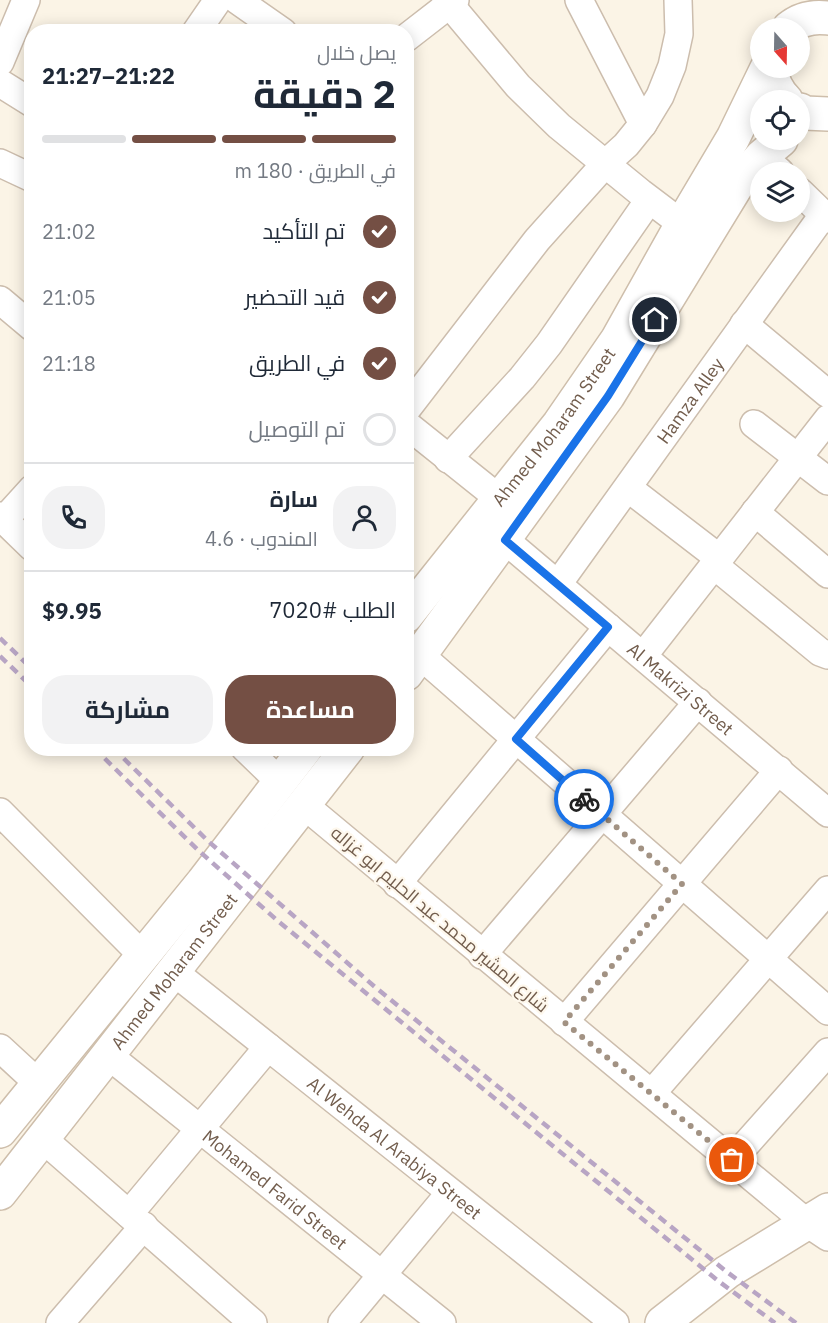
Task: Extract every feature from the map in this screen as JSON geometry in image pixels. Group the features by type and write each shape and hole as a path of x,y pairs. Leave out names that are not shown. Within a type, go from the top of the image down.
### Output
{"main road":[{"path":"783,0 785,18"},
{"path":"810,18 828,18"},
{"name":"Ahmed Moharam Street","path":"414,665 509,518 559,424 617,340 733,138 764,78"},
{"name":"Ahmed Moharam Street","path":"414,608 509,518 608,396 739,183 775,156"},
{"name":"Ahmed Moharam Street","path":"0,1131 143,956 300,756"},
{"name":"Ahmed Moharam Street","path":"0,1193 342,756"},
{"path":"662,1323 727,1272 821,1223"}],"street":[{"path":"0,62 26,0"},
{"path":"202,24 218,0"},
{"path":"237,0 272,24"},
{"path":"579,0 643,124"},
{"path":"414,400 537,240 643,124 660,96 672,66 679,34 678,0"},
{"path":"414,31 450,2 518,86 559,126 682,224"},
{"path":"0,83 24,98"},
{"path":"0,163 24,174"},
{"path":"448,459 522,378 549,344 649,200"},
{"path":"810,202 825,217"},
{"name":"Hamza Alley","path":"558,584 744,324 825,217"},
{"path":"0,300 24,320"},
{"path":"744,324 828,394"},
{"path":"643,656 828,419"},
{"path":"754,424 828,481"},
{"name":"Al Makrizi Street","path":"414,431 448,459 509,518 558,584 828,813"},
{"path":"628,488 824,653"},
{"path":"24,497 2,518 24,539"},
{"path":"755,512 828,573"},
{"path":"398,884 608,627"},
{"path":"414,665 516,739 828,1011"},
{"path":"482,955 698,702"},
{"path":"253,756 280,782"},
{"path":"564,1022 779,770"},
{"name":"شارع المشير محمد عبد الحليم ابو غزاله","path":"304,805 482,955 732,1160 821,1223"},
{"path":"0,812 143,956"},
{"path":"652,1093 828,890"},
{"name":"Al Wehda Al Arabiya Street","path":"174,972 615,1323"},
{"path":"60,1323 200,1129 268,1047"},
{"path":"0,1048 38,1083"},
{"path":"732,1160 828,1052"},
{"name":"Mohamed Farid Street","path":"109,1056 442,1323"},
{"path":"43,1139 253,1323"},
{"path":"342,1323 450,1193"}],"railway":[{"path":"0,638 24,661"},
{"path":"0,656 24,679"},
{"path":"102,756 198,850 279,922 717,1280 775,1323"},
{"path":"121,756 208,841 375,987 727,1272 796,1323"}],"way so far":[{"path":"584,799 682,884 564,1022 732,1160"}],"route":[{"path":"584,799 516,739 608,627 505,540 608,396 655,320"}]}
